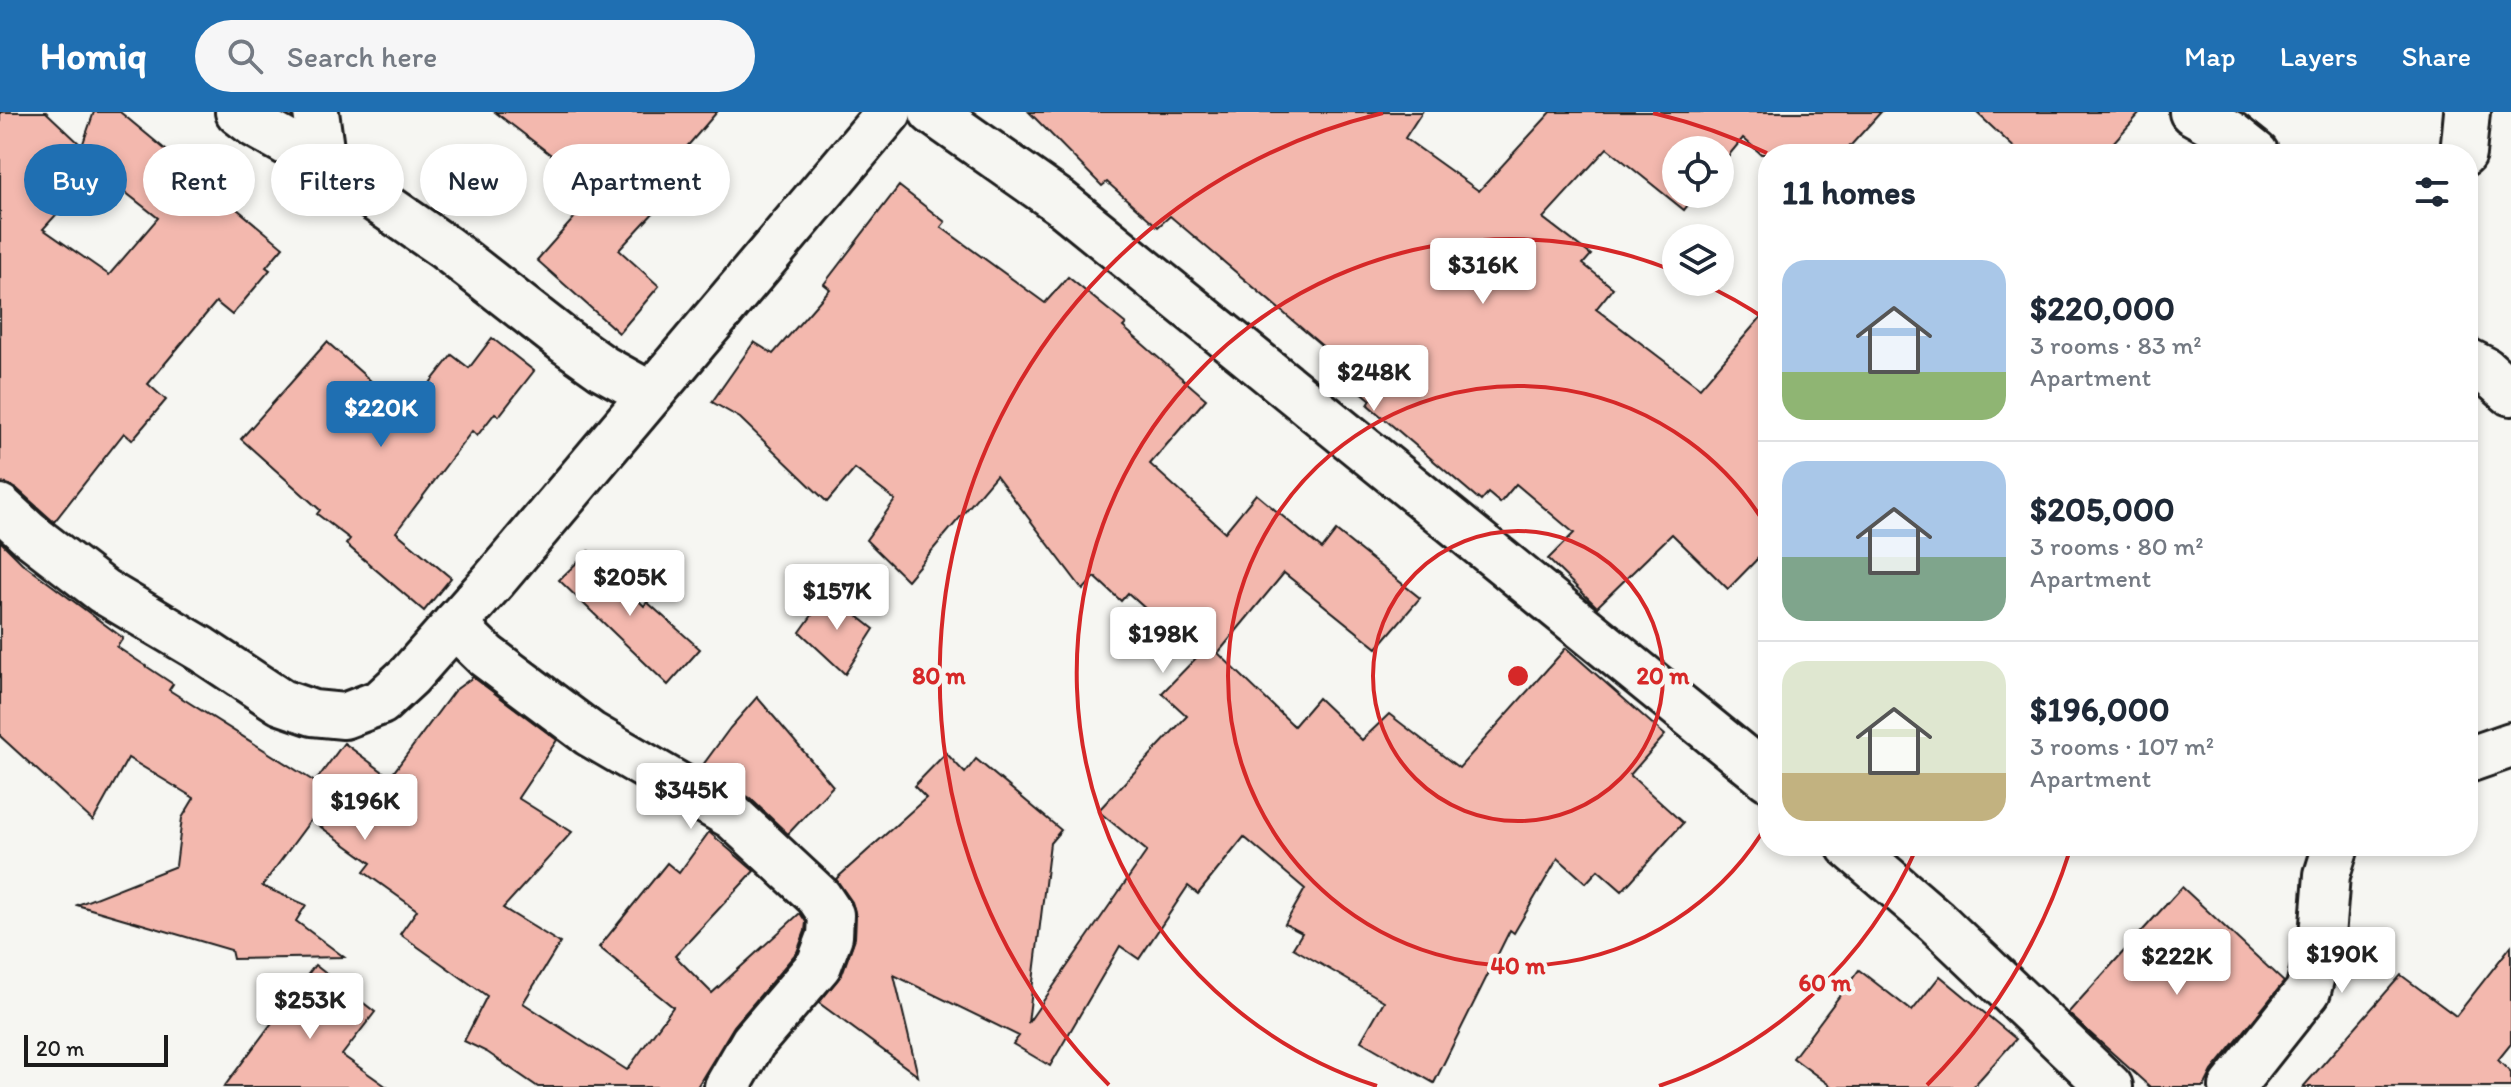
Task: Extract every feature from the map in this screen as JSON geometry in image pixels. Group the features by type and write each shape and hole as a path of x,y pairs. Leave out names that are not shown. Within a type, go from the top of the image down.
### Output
{"street":[{"path":"238,112 289,144"},
{"path":"316,112 320,144"},
{"path":"0,507 29,534 103,591 201,649 281,702 313,713 344,716 381,702 409,676 454,625 889,112"},
{"path":"932,112 1060,202 1758,770"},
{"path":"2192,112 2244,144"},
{"path":"2464,144 2467,112"},
{"path":"400,216 446,248 565,341 603,368 650,394"},
{"path":"2478,366 2511,393"},
{"path":"454,625 486,656 590,734 733,817 819,897 831,915 830,936 819,965 753,1042 727,1087"},
{"path":"2478,757 2511,745"},
{"path":"1861,856 1936,921 2110,1087"},
{"path":"2232,1087 2308,991 2322,936 2327,875 2333,856"}],"building":[{"path":"0,112 46,112 80,144 24,144 24,216 55,216 43,229 109,275 158,218 155,216 246,216 283,247 266,267 270,270 232,315 216,302 148,384 166,400 132,440 124,433 54,522 17,489 0,483"},
{"path":"94,112 120,112 159,144 143,144 143,206 127,194 127,144 83,144"},
{"path":"495,112 717,112 689,144 543,144 543,149"},
{"path":"1029,112 1422,112 1405,138 1479,191 1551,112 1881,112 1852,144 1758,144 1758,151 1743,138 1734,149 1734,136 1662,136 1662,192 1607,148 1543,218 1591,255 1583,264 1613,288 1596,309 1700,388 1758,321 1758,558 1728,589 1672,534 1597,607 1548,559 1574,533 1516,484 1500,503 1488,493 1481,501 1368,405 1371,400 1326,363 1333,355 1170,216 1158,227 1107,182 1102,186"},
{"path":"1976,112 2141,112 2112,144 2010,144"},
{"path":"899,186 945,222 941,227 1045,303 1068,277 1126,324 1123,327 1206,399 1150,464 1225,532 1256,494 1322,549 1336,531 1420,598 1377,648 1284,573 1218,653 1294,726 1318,698 1362,740 1389,714 1459,768 1566,648 1665,735 1630,775 1683,823 1622,891 1598,870 1586,883 1558,858 1514,933 1510,930 1434,1083 1361,1041 1384,1001 1293,948 1302,933 1285,924 1305,889 1244,837 1198,894 1188,886 1139,959 1120,946 1050,1066 1013,1044 1019,1036 894,975 918,1076 819,1003 842,974 855,938 856,916 852,902 836,879 926,798 914,786 946,753 965,773 976,759 1061,830 1050,843 1028,1023 1147,851 1098,811 1187,716 1162,693 1198,656 1128,593 1121,601 1095,577 1083,590 996,475 907,580 866,540 895,500 855,469 827,502 740,418 712,402 754,342 773,354 830,289 824,284"},
{"path":"576,216 650,216 619,250 659,286 619,333 537,260"},
{"path":"492,338 534,371 499,416 495,413 477,436 472,431 396,532 451,578 424,611 346,544 350,539 317,514 320,510 241,439 327,342 399,406 410,392 418,398 452,355 469,368"},
{"path":"0,541 22,563 123,638 117,647 173,684 169,690 315,782 344,743 390,777 454,691 473,677 557,740 518,798 572,832 503,908 560,943 523,1003 627,1070 673,1007 599,947 667,863 679,873 709,832 754,871 675,956 712,993 800,913 806,922 797,952 734,1026 697,1087 538,1087 487,1052 464,1041 487,996 400,934 417,910 364,872 371,863 311,820 262,886 306,905 296,921 344,957 233,959 231,950 77,905 176,866 182,818 194,798 128,758 93,821 0,736"},
{"path":"589,551 644,606 647,602 700,649 668,685 559,580"},
{"path":"828,593 874,629 845,674 800,632"},
{"path":"757,697 833,786 788,834 750,798 700,769"},
{"path":"2182,887 2284,982 2212,1071 2204,1087 2150,1087 2068,1013"},
{"path":"2511,946 2511,1044 2498,1060 2511,1073 2511,1087 2303,1087 2401,975 2456,1016"},
{"path":"315,965 375,1012 342,1055 387,1087 224,1087"},
{"path":"1859,970 1912,1011 1940,976 2016,1039 1973,1087 1832,1087 1793,1058"}]}
